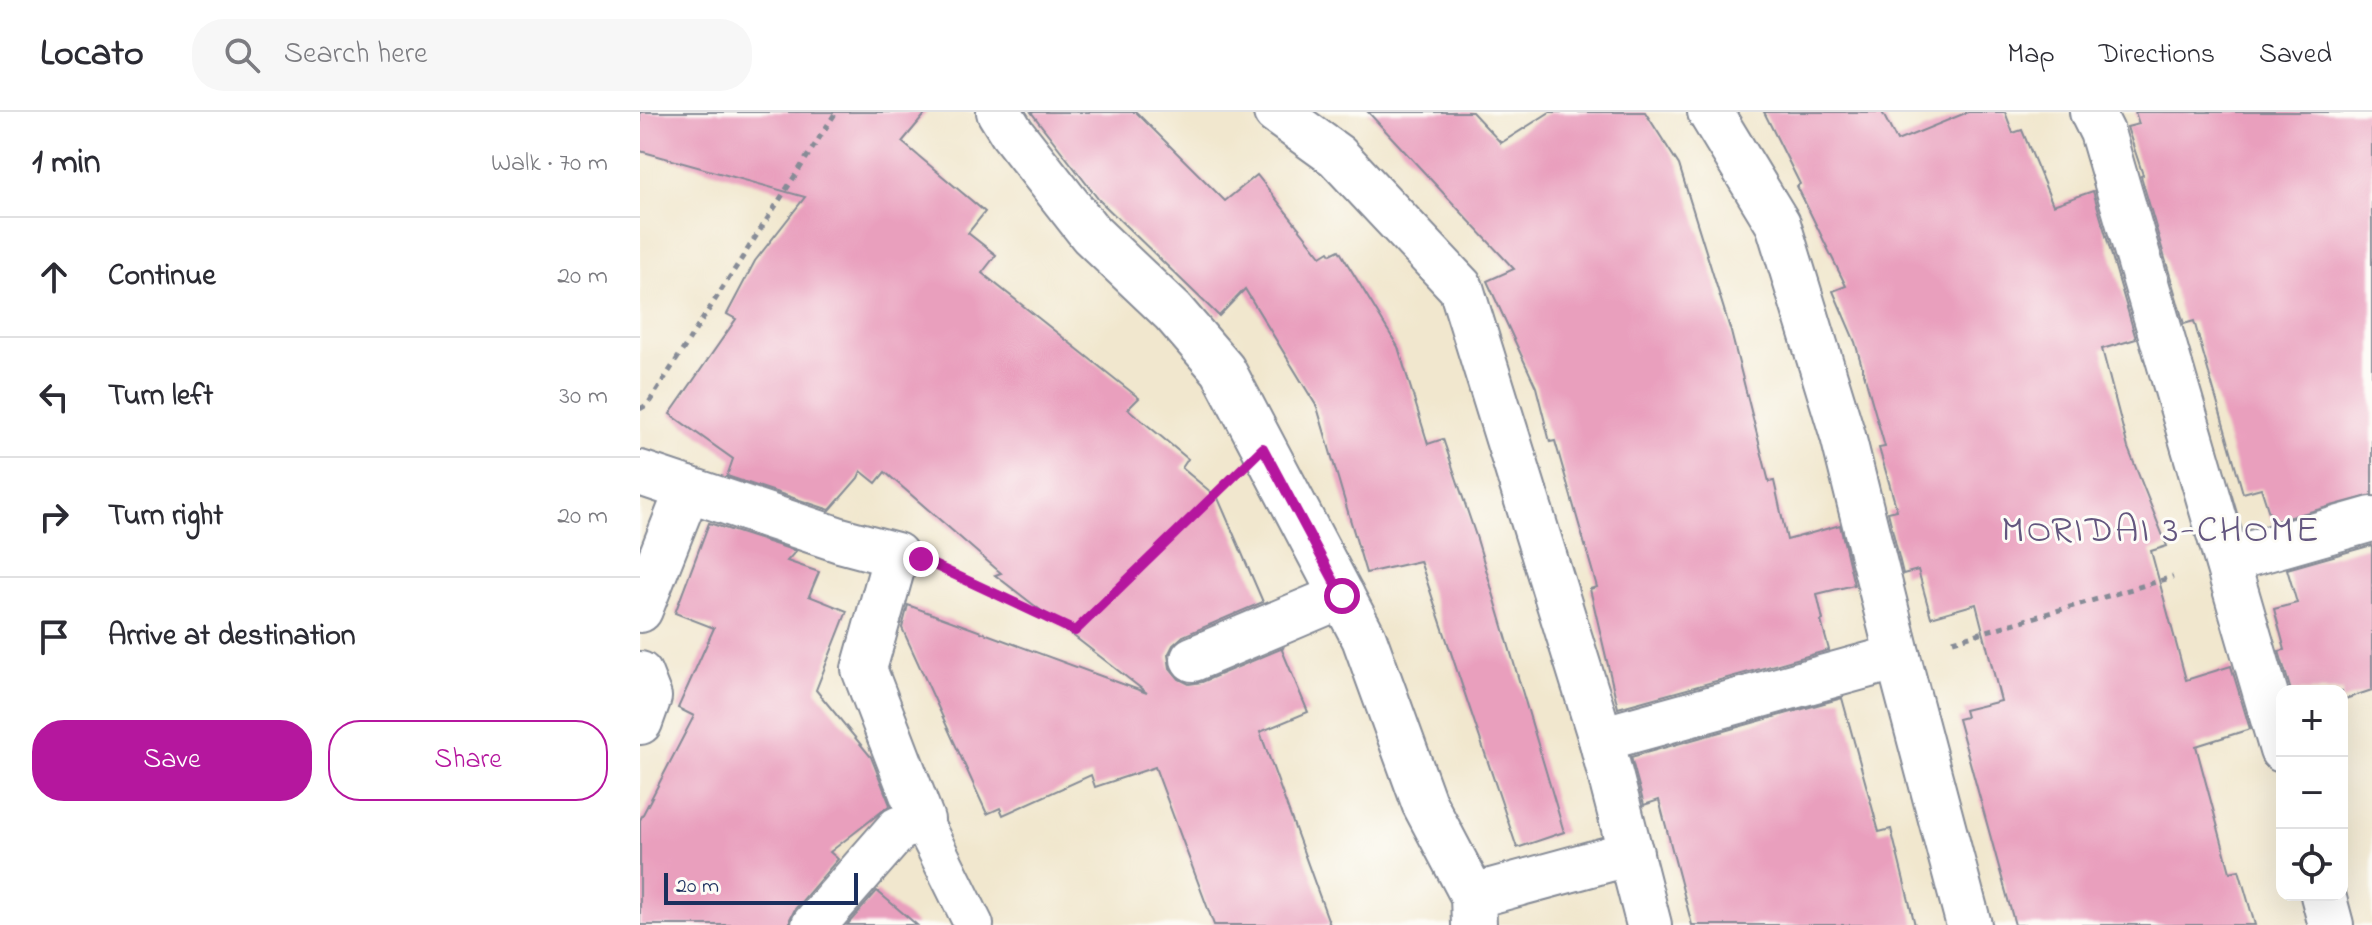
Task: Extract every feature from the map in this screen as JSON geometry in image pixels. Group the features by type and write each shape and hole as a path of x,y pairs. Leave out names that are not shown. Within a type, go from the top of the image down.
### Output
{"street":[{"path":"999,112 1091,234 1173,312 1223,370 1364,638 1424,803 1473,910 1631,853"},
{"path":"1276,112 1337,156 1461,288 1601,739 1649,925"},
{"path":"1710,112 1778,224 1843,436 1969,925"},
{"path":"2092,112 2102,132 2276,729"},
{"path":"640,473 840,540 896,555 864,669 922,820 898,829 814,925"},
{"path":"640,610 688,489"},
{"path":"2228,560 2372,519"},
{"path":"1193,659 1342,596"},
{"path":"1601,739 1898,657"},
{"path":"640,674 649,697 640,722"},
{"path":"2325,901 2331,925"}],"lane":[{"path":"922,820 974,925"}],"path":[{"path":"640,409 648,404 836,112"},
{"path":"896,555 921,559 1075,631 1263,448"},
{"path":"1898,657 2228,560"}],"building":[{"path":"640,112 927,112 902,142 985,212 968,233 996,255 982,273 1139,398 1128,409 1188,459 1182,468 1218,498 1263,602 1183,636 1168,655 1170,668 1179,679 1189,684 1202,682 1283,648 1308,712 1260,732 1330,925 1214,925 1155,767 1095,787 1091,775 1003,815 1000,808 987,814 902,628 908,605 1147,693 995,575 1001,573 885,472 876,483 861,471 830,510 727,476 733,459 670,414 736,319 727,314 755,261 805,197 640,151"},
{"path":"1031,112 1136,112 1225,201 1257,175 1321,256 1339,250 1398,347 1428,444 1443,439 1477,539 1564,832 1517,848 1420,561 1366,573 1317,407 1245,289 1219,316 1099,200"},
{"path":"1368,112 1472,112 1501,143 1550,112 1645,112 1679,165 1731,332 1769,482 1774,481 1787,540 1840,525 1854,585 1817,594 1829,650 1618,708 1590,589 1597,587 1555,441 1550,442 1536,387 1487,281 1514,269"},
{"path":"1764,112 1882,112 1897,141 1968,112 2005,112 2013,133 2022,130 2053,205 2093,191 2136,339 2102,349 2128,448 2167,546 2151,551 2186,680 2231,666 2250,729 2196,746 2230,872 2239,870 2255,925 2015,925 1958,719 1966,717 1964,710 2001,701 1976,604 1931,617 1918,570 1903,574 1888,512 1897,510 1879,448 1885,447 1855,342 1833,291 1846,286"},
{"path":"2135,112 2372,112 2372,495 2272,522 2261,488 2243,493 2194,321 2184,324 2127,127 2139,124"},
{"path":"709,523 796,551 787,561 819,572 809,596 847,611 816,690 871,757 890,805 830,852 838,859 795,909 790,925 640,925 640,820 694,716 678,708 714,628 675,613"},
{"path":"2372,545 2372,690 2348,698 2348,685 2289,685 2279,651 2285,650 2274,609 2297,603 2287,569"},
{"path":"1842,698 1879,832 1891,829 1915,925 1692,925 1659,800 1644,805 1631,757"},
{"path":"877,891 917,925 847,925"}],"district":[{"name":"MORIDAI 3-CHOME","path":"2161,528"}],"route":[{"path":"921,559 1075,631 1263,448 1342,596"}]}
